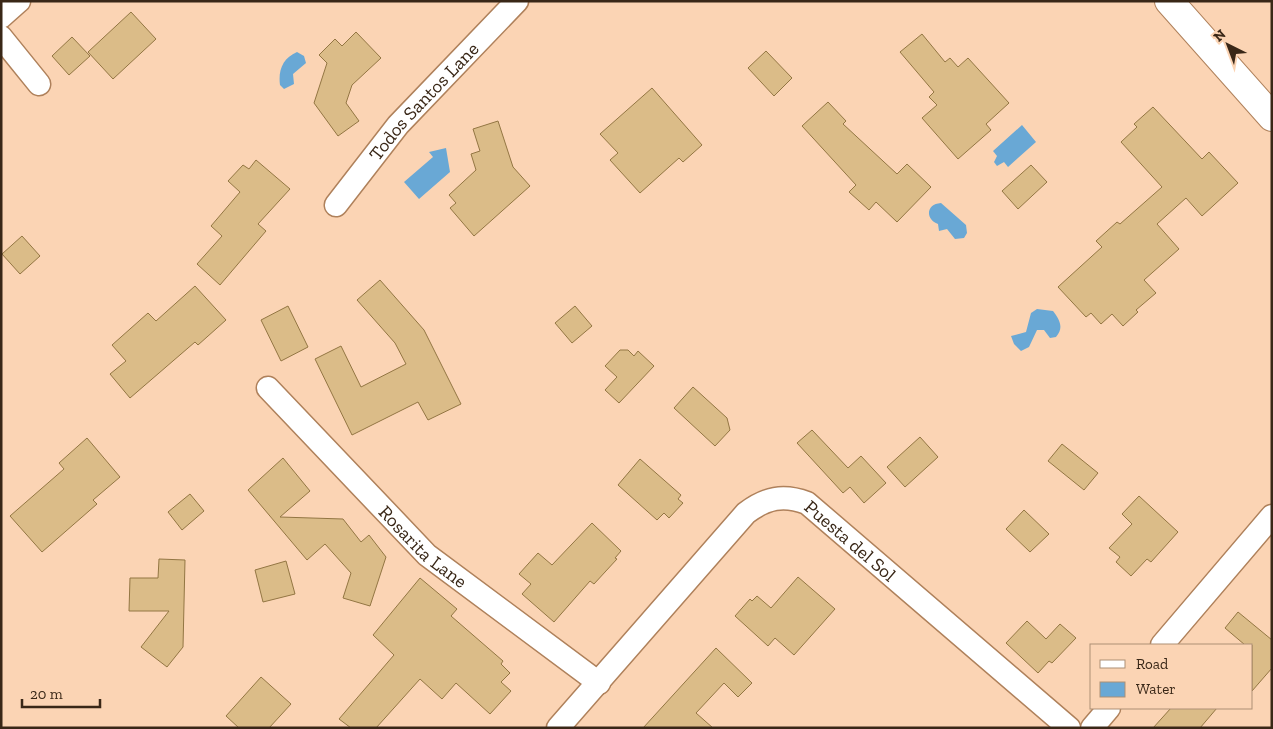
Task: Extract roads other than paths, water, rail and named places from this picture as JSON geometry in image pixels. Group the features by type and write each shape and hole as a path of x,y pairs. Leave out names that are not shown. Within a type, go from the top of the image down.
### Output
{"street":[{"path":"1,18 19,1"},
{"name":"Todos Santos Lane","path":"336,205 398,125 517,1"},
{"path":"1169,1 1272,117"},
{"path":"1,37 39,84"},
{"name":"Rosarita Lane","path":"268,388 427,555 599,683"},
{"name":"Puesta del Sol","path":"558,728 746,514 768,499 794,498 807,503 1069,728"},
{"path":"1163,644 1272,516"},
{"path":"1092,728 1108,709"}],"water":[{"path":"297,52 304,56 306,63 293,74 294,84 284,89 280,85 282,65"},
{"path":"1022,125 1036,142 1008,167 1004,162 997,166 994,162 997,156 993,151"},
{"path":"446,148 450,172 419,199 404,182 433,157 429,152"},
{"path":"941,203 966,225 967,233 964,238 955,239 947,229 939,231 938,224 931,219 929,215 930,209 932,206"},
{"path":"1037,309 1053,311 1059,321 1060,330 1056,337 1050,338 1044,330 1037,330 1029,347 1021,351 1014,344 1011,336 1026,332 1031,313"}]}
